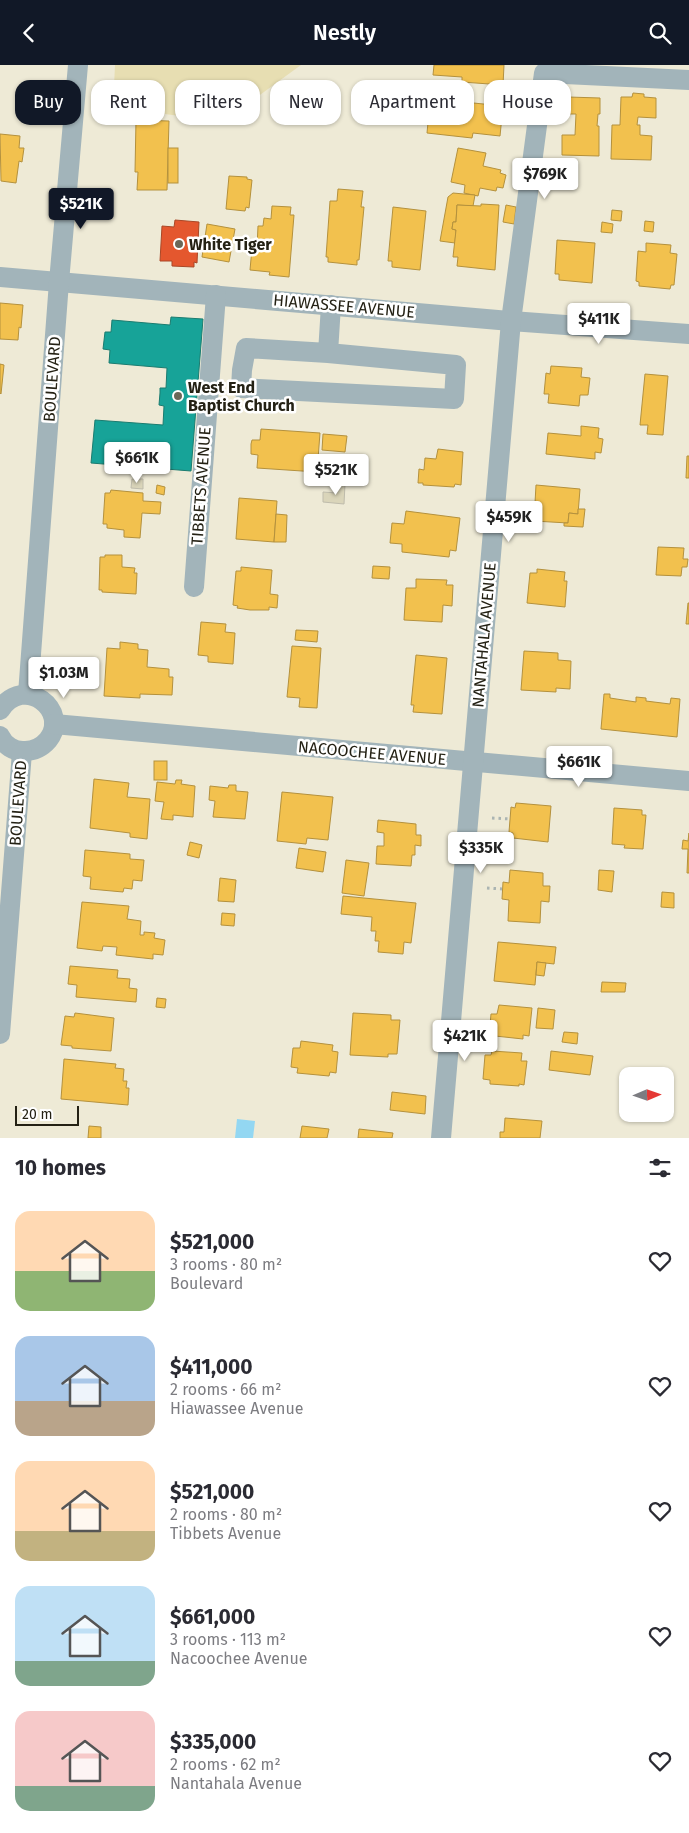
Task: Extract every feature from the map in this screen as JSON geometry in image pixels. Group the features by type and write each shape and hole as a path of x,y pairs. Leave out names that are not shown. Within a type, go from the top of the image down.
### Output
{"street":[{"name":"BOULEVARD","path":"28,694 59,282 78,65"},
{"name":"NANTAHALA AVENUE","path":"441,1138 511,321 544,73 689,80"},
{"name":"HIAWASSEE AVENUE","path":"0,277 511,321 689,334"},
{"name":"TIBBETS AVENUE","path":"194,587 216,295"},
{"path":"328,353 331,305"},
{"path":"209,387 454,399 456,365 328,353 246,349 241,388"},
{"path":"0,709 8,700 17,695 28,694 39,697 48,705 53,715 54,724"},
{"name":"BOULEVARD","path":"0,736 2,741 11,748 22,752 33,751 44,745 51,737 54,724"},
{"name":"NACOOCHEE AVENUE","path":"54,724 689,781"},
{"name":"BOULEVARD","path":"0,1034 22,752"}],"path":[{"path":"492,818 510,819"},
{"path":"487,888 502,889"}],"shaded area":[{"path":"115,65 301,65 280,80 270,80 270,88 260,95 260,80 175,80 175,115 165,114 165,80 114,80"}],"water":[{"path":"237,1119 255,1121 253,1138 235,1138"}],"building: Homes":[{"path":"434,65 504,65 503,80 484,80 484,84 474,83 474,80 462,80 462,77 433,75"},
{"path":"633,93 644,94 644,97 656,98 656,118 638,117 637,125 640,125 640,135 652,136 651,160 611,159 612,125 620,125 621,97 632,97"},
{"path":"571,97 600,98 600,114 598,114 597,126 599,126 599,156 562,155 562,135 575,135 576,114 571,114"},
{"path":"474,103 484,104 484,125 501,125 500,136 473,133 472,138 427,133 428,125 474,125"},
{"path":"165,121 169,121 167,190 137,190 138,172 135,172 136,125 165,125"},
{"path":"0,134 20,136 19,148 24,148 22,162 19,161 16,183 1,181"},
{"path":"168,148 178,148 178,183 168,183"},
{"path":"458,148 486,153 483,166 501,170 500,173 506,175 503,188 497,187 496,191 480,188 478,196 464,193 465,185 451,182"},
{"path":"229,176 247,177 247,179 252,180 249,208 246,207 245,211 226,209"},
{"path":"338,189 363,191 361,207 364,207 357,265 328,262 328,257 326,257 330,201 337,201"},
{"path":"453,193 475,195 473,206 457,205 456,222 453,222 452,229 456,230 455,243 440,241 448,197"},
{"path":"481,204 499,205 495,270 457,266 458,257 453,257 456,230 452,229 453,222 456,222 457,205 481,206"},
{"path":"506,205 516,207 514,224 503,222"},
{"path":"272,206 291,207 290,215 294,215 289,277 269,275 270,272 250,270 252,248 257,248 258,226 263,226 264,218 271,219"},
{"path":"393,207 426,211 420,270 392,267 392,261 388,261"},
{"path":"612,210 622,211 621,221 611,220"},
{"path":"645,221 654,222 653,232 644,231"},
{"path":"602,222 613,224 612,233 601,232"},
{"path":"207,224 235,229 229,262 202,257"},
{"path":"557,240 595,243 592,283 559,280 559,274 555,274"},
{"path":"646,243 671,245 670,253 677,254 674,285 671,285 670,289 639,286 639,282 636,281 638,251 646,252"},
{"path":"0,303 23,305 18,340 0,339"},
{"path":"0,364 4,365 1,394 0,393"},
{"path":"551,366 582,368 581,377 590,378 588,395 580,395 579,406 548,403 549,394 544,394 546,373 550,374"},
{"path":"645,374 668,376 663,435 647,434 648,425 640,425"},
{"path":"581,426 599,428 598,438 603,439 601,453 595,452 595,459 546,454 548,433 581,436"},
{"path":"261,429 320,433 317,472 257,468 258,455 251,454 251,444 252,440 260,440"},
{"path":"323,434 347,436 345,452 322,450"},
{"path":"438,449 463,452 461,485 455,484 454,487 418,483 419,469 424,470 425,458 436,459"},
{"path":"687,456 689,456 689,478 686,478"},
{"path":"326,459 348,460 346,479 325,478"},
{"path":"157,485 165,487 164,495 156,493"},
{"path":"536,485 580,489 578,514 569,513 568,523 534,521"},
{"path":"111,490 143,493 143,501 161,502 160,514 142,513 140,538 124,537 124,530 107,528 107,524 103,524 105,493 110,493"},
{"path":"239,498 277,501 274,542 236,539"},
{"path":"578,509 585,509 583,527 564,526 564,523 568,523 569,513 578,514"},
{"path":"406,511 460,518 456,551 450,550 449,557 402,552 402,544 390,543 392,523 404,524"},
{"path":"276,514 287,515 286,542 274,542"},
{"path":"658,547 684,548 683,559 688,559 687,567 682,567 681,576 656,575"},
{"path":"105,555 122,555 122,567 135,568 134,573 137,573 136,594 102,592 102,590 99,590 100,557 105,557"},
{"path":"373,566 390,567 389,579 372,578"},
{"path":"241,567 272,570 270,594 278,595 277,608 269,607 269,610 250,610 237,608 238,606 233,605 236,571 241,571"},
{"path":"537,569 565,572 564,581 567,581 565,607 527,603 530,573 537,573"},
{"path":"416,579 447,580 446,585 453,585 452,606 443,605 442,622 404,620 406,588 416,588"},
{"path":"688,603 689,624 686,624"},
{"path":"201,622 226,624 225,632 235,633 233,664 208,662 208,656 198,655"},
{"path":"296,630 318,631 317,642 295,640"},
{"path":"120,642 138,644 138,649 148,650 147,667 169,669 169,677 173,677 172,695 140,694 140,698 104,696 107,648 120,649"},
{"path":"292,646 321,648 317,708 299,707 300,698 287,697"},
{"path":"524,651 558,653 558,660 571,661 570,689 556,688 556,692 521,690"},
{"path":"416,655 447,658 442,714 413,712 414,705 411,705"},
{"path":"604,694 610,694 610,698 636,702 636,697 646,698 646,701 670,704 671,698 680,699 677,737 601,729"},
{"path":"154,761 167,761 167,780 154,780"},
{"path":"94,779 129,783 127,797 150,799 147,839 130,837 130,833 90,828"},
{"path":"176,780 182,780 181,784 195,786 193,817 173,815 173,820 161,819 164,802 155,801 157,782 175,784"},
{"path":"229,785 236,785 236,791 248,792 245,819 213,817 215,801 209,800 210,786 228,788"},
{"path":"282,792 333,797 328,840 307,838 306,844 277,841"},
{"path":"516,803 551,806 548,842 513,838 513,833 509,832 511,807 515,808"},
{"path":"614,808 642,810 642,815 646,815 643,849 624,848 625,845 612,844"},
{"path":"378,820 416,824 416,835 421,835 421,846 415,845 415,855 412,855 411,866 376,864 377,846 384,846 384,833 377,832"},
{"path":"689,833 689,873 687,873 688,849 682,849 683,840 688,841"},
{"path":"190,842 202,845 199,858 187,855"},
{"path":"299,848 326,852 323,872 296,868"},
{"path":"85,850 130,854 130,859 144,860 142,881 133,880 132,889 124,888 123,892 90,889 91,877 83,876"},
{"path":"346,860 369,863 364,896 342,893"},
{"path":"510,870 543,873 543,886 550,886 549,902 541,901 540,923 508,921 509,900 502,899 503,882 509,883"},
{"path":"599,870 614,871 612,892 598,890"},
{"path":"220,878 236,880 234,902 218,901"},
{"path":"662,892 674,893 674,908 661,907"},
{"path":"343,896 416,903 411,943 404,942 403,954 378,952 379,941 375,941 376,931 371,931 372,917 341,914"},
{"path":"82,902 129,906 127,919 141,921 140,935 144,935 144,932 155,933 154,938 165,940 163,955 153,954 153,959 116,955 117,947 103,946 102,951 77,948"},
{"path":"222,913 235,914 234,926 221,925"},
{"path":"498,942 556,947 554,964 537,962 535,985 494,981"},
{"path":"537,962 546,963 544,976 536,975"},
{"path":"70,966 118,970 117,978 130,979 129,988 137,989 136,1002 76,997 77,985 68,984"},
{"path":"602,982 626,983 625,992 601,992"},
{"path":"157,998 166,999 165,1008 156,1007"},
{"path":"499,1005 532,1008 529,1036 523,1035 523,1039 495,1036 496,1026 490,1025 491,1014 497,1014"},
{"path":"538,1008 555,1010 553,1029 536,1028"},
{"path":"75,1013 114,1018 111,1051 72,1048 72,1046 61,1045 65,1016 74,1017"},
{"path":"353,1013 391,1015 391,1020 400,1020 397,1054 388,1054 388,1057 350,1055"},
{"path":"564,1032 578,1033 577,1044 562,1042"},
{"path":"301,1041 333,1045 332,1051 338,1052 336,1073 330,1072 329,1076 297,1073 298,1068 291,1067 293,1048 300,1048"},
{"path":"492,1051 522,1053 521,1061 527,1061 524,1085 490,1084 490,1080 483,1079 485,1055 491,1055"},
{"path":"551,1051 593,1056 590,1075 549,1070"},
{"path":"64,1059 116,1064 115,1068 124,1069 123,1081 127,1081 126,1088 129,1088 128,1105 61,1099"},
{"path":"392,1092 426,1096 425,1114 390,1110"},
{"path":"505,1118 542,1121 540,1138 500,1138 500,1132 504,1132"},
{"path":"89,1126 101,1127 101,1138 88,1138"},
{"path":"302,1126 329,1129 327,1138 300,1138"},
{"path":"359,1129 393,1133 392,1138 358,1138"}],"building: Shops":[{"name":"White Tiger","path":"175,220 199,222 197,263 194,262 194,267 172,266 172,261 160,261 162,226 174,227"}],"building: Public":[{"name":"West End Baptist Church","path":"171,317 203,319 191,471 91,463 95,420 163,425 164,406 159,405 160,388 166,388 167,368 109,363 110,350 103,349 105,332 111,332 112,320 170,325"}],"building: Other":[{"path":"132,479 143,479 143,489 131,488"},
{"path":"337,484 345,484 344,504 323,502 323,492 337,493"}],"place":[{"name":"White Tiger","path":"179,244"},
{"name":"West End Baptist Church","path":"178,396"}]}
